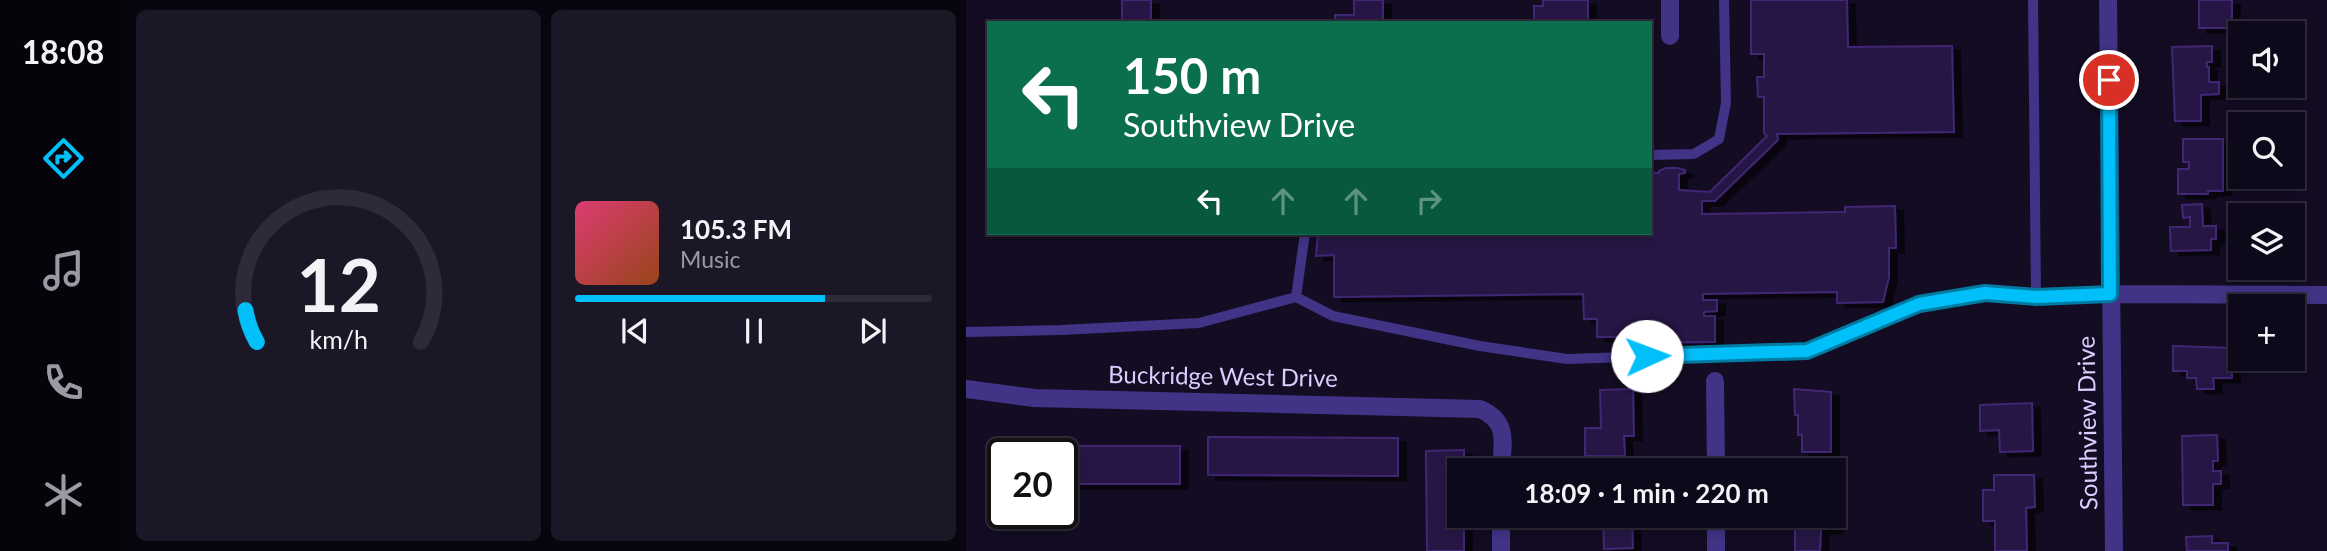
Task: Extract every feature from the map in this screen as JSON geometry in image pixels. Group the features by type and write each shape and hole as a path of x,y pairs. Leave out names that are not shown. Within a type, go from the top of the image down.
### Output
{"street":[{"path":"1670,0 1670,36"},
{"name":"Southview Drive","path":"2108,0 2114,551"},
{"path":"2110,294 2327,295"},
{"path":"1715,381 1716,458"},
{"name":"Buckridge West Drive","path":"966,389 1034,398 1480,409 1493,414 1503,429 1502,458"},
{"path":"1501,528 1501,551"},
{"path":"1716,528 1716,551"}],"lane":[{"path":"1652,155 1694,154 1719,139 1726,103 1724,0"},
{"path":"2033,0 2036,297"},
{"path":"1296,297 1305,235"},
{"path":"966,332 1199,323 1296,297 1333,316 1480,346 1567,359 1807,351 1919,304 1985,293 2036,297 2110,294"}],"building":[{"path":"1122,0 1151,0 1151,21 1122,21"},
{"path":"1354,0 1383,0 1383,21 1335,21 1335,15 1354,15"},
{"path":"1543,0 1588,0 1588,21 1534,20 1534,6 1543,6"},
{"path":"1751,0 1847,0 1848,47 1952,46 1954,132 1777,134 1778,140 1715,201 1702,201 1702,214 1845,212 1845,207 1895,206 1896,248 1889,248 1889,277 1883,302 1837,303 1837,292 1703,294 1703,300 1717,300 1717,311 1704,312 1704,316 1715,316 1715,342 1617,343 1617,337 1597,337 1597,319 1584,319 1583,294 1334,297 1334,255 1316,256 1318,235 1652,235 1652,173 1659,173 1666,168 1685,170 1685,173 1679,174 1679,190 1710,192 1767,136 1764,133 1764,97 1758,97 1757,77 1764,77 1764,54 1751,54"},
{"path":"2199,0 2232,0 2232,21 2228,21 2228,28 2199,28"},
{"path":"2212,46 2212,62 2207,62 2209,82 2219,82 2219,94 2201,95 2201,121 2175,121 2172,47"},
{"path":"2183,139 2223,139 2223,191 2178,194 2178,169 2189,169 2189,162 2183,162"},
{"path":"2202,204 2203,226 2216,226 2216,239 2211,239 2211,250 2171,251 2170,227 2190,227 2190,217 2183,218 2182,205"},
{"path":"2173,346 2228,348 2228,371 2232,371 2232,378 2213,378 2214,389 2197,389 2196,378 2187,378 2187,371 2173,371"},
{"path":"1633,389 1634,436 1624,436 1625,456 1585,456 1585,428 1601,428 1600,390"},
{"path":"1794,389 1831,392 1831,452 1802,452 1802,435 1798,435 1798,415 1795,415"},
{"path":"2032,403 2033,451 2000,452 1999,430 1980,431 1980,405"},
{"path":"2217,435 2218,461 2213,461 2213,471 2221,471 2221,484 2213,484 2213,505 2183,505 2182,436"},
{"path":"1208,437 1398,438 1398,476 1208,475"},
{"path":"1078,446 1180,446 1180,484 1078,484"},
{"path":"1464,450 1464,458 1447,458 1447,528 1464,528 1464,551 1427,551 1426,451"},
{"path":"1994,475 2034,475 2035,507 2026,508 2027,551 1995,551 1995,521 1983,521 1983,490 1994,490"},
{"path":"1603,528 1632,528 1633,548 1604,549"},
{"path":"1835,528 1821,529 1820,551 1795,551 1795,529 1791,529"},
{"path":"2212,536 2212,543 2228,543 2228,551 2187,551 2186,537"}],"route":[{"path":"1647,356 1807,351 1919,304 1985,293 2036,297 2110,294 2109,80"}]}
